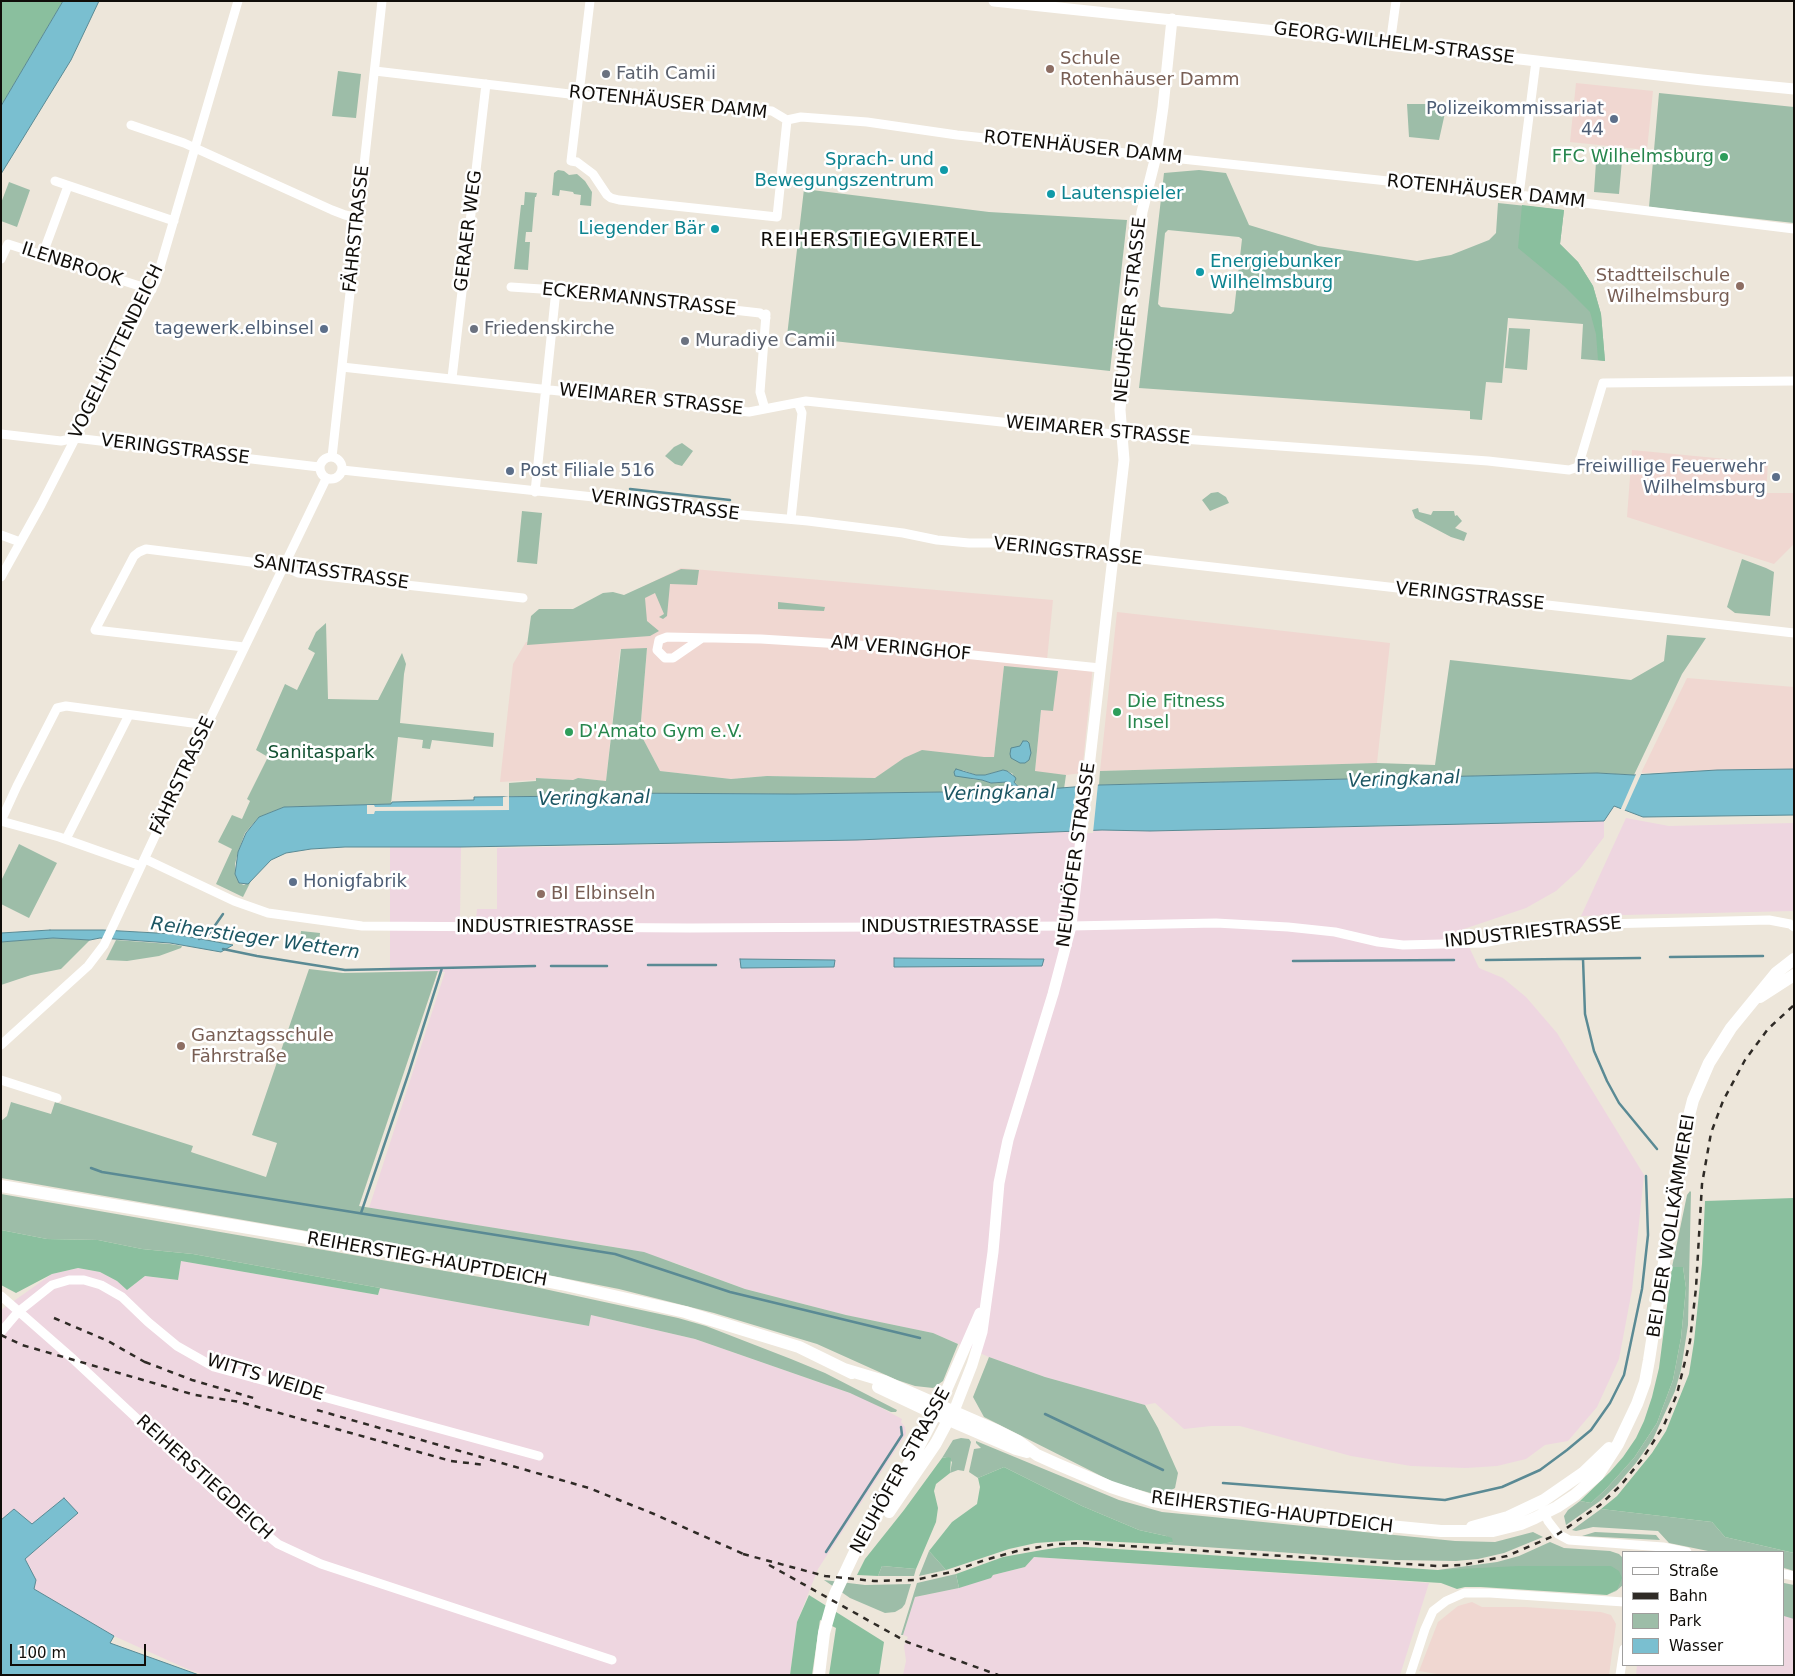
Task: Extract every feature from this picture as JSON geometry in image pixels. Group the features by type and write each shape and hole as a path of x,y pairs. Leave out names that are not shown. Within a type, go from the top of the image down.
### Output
{"main road":[{"name":"BEI DER WOLLKÄMMEREI","path":"1456,1531 1493,1531 1521,1524 1542,1508 1576,1495 1598,1475 1618,1444 1642,1390 1648,1367 1688,1120 1699,1084 1709,1063 1731,1028 1776,973 1794,959"},
{"name":"BEI DER WOLLKÄMMEREI","path":"1752,1002 1794,975"},
{"name":"REIHERSTIEG-HAUPTDEICH","path":"1,1186 432,1259 561,1284 685,1312 800,1347 909,1402 938,1410"},
{"name":"REIHERSTIEG-HAUPTDEICH","path":"844,1369 884,1381 951,1416 1018,1441 1037,1455 1139,1497 1167,1504 1428,1531 1456,1531"},
{"path":"909,1402 921,1420 926,1435"},
{"name":"NEUHÖFER STRASSE","path":"819,1675 824,1633 835,1594 859,1543 926,1435 938,1410"},
{"name":"NEUHÖFER STRASSE","path":"850,1562 897,1500 936,1443 951,1416"}],"street":[{"name":"VOGELHÜTTENDEICH","path":"1,577 160,272 238,1"},
{"name":"FÄHRSTRASSE","path":"332,457 382,1"},
{"path":"590,1 571,161 577,162 593,174 607,195 614,199 778,216 787,120"},
{"name":"GEORG-WILHELM-STRASSE","path":"994,1 1172,19 1794,89"},
{"path":"1390,45 1396,1"},
{"name":"NEUHÖFER STRASSE","path":"951,1416 978,1348 1002,1164 1053,994 1071,926 1124,460 1123,435 1148,227 1148,186 1156,156 1172,19"},
{"path":"1519,195 1536,61"},
{"name":"ROTENHÄUSER DAMM","path":"375,70 578,95 772,111 787,120 801,117 867,122 957,135 1519,195 1794,229"},
{"name":"GERAER WEG","path":"452,378 486,84"},
{"path":"131,125 184,143 338,213 358,218"},
{"path":"55,181 174,221"},
{"path":"42,256 68,186"},
{"name":"ILENBROOK","path":"1,259 8,244 152,290"},
{"name":"ECKERMANNSTRASSE","path":"511,287 556,290 760,313 766,316 760,392 765,410"},
{"path":"535,492 556,290"},
{"name":"WEIMARER STRASSE","path":"342,367 750,412 806,401 1123,435 1488,461 1569,470 1578,467 1603,383 1794,381"},
{"path":"791,519 802,413 798,403"},
{"name":"VERINGSTRASSE","path":"1,434 61,441 75,438 319,467"},
{"path":"332,457 340,462 342,470 336,478 326,479 321,474 319,467 324,460 332,457"},
{"name":"VERINGSTRASSE","path":"342,470 729,514 791,519 903,533 937,540 995,543 1794,633"},
{"name":"FÄHRSTRASSE","path":"1,1045 88,966 104,945 244,647 326,479"},
{"path":"1,535 20,542"},
{"name":"SANITASSTRASSE","path":"244,647 96,630 134,556 146,549 283,566 298,573 523,598"},
{"name":"AM VERINGHOF","path":"702,638 871,645 1100,668"},
{"path":"1,821 57,708 66,706 207,725"},
{"path":"66,839 129,715"},
{"name":"INDUSTRIESTRASSE","path":"1,821 143,862 234,902 268,913 350,924 390,926 700,928 1071,926 1216,923 1335,932 1378,942 1402,945 1482,943 1576,926 1602,924 1762,920 1790,924 1794,927"},
{"path":"1,1080 57,1098"},
{"name":"WITTS WEIDE","path":"1,1332 18,1312 52,1285 70,1280 84,1280 101,1285 122,1297 177,1346 214,1366 539,1456"},
{"name":"REIHERSTIEGDEICH","path":"1,1296 73,1359 222,1498 278,1544 321,1564 612,1660"},
{"name":"NEUHÖFER STRASSE","path":"938,1410 961,1360 986,1297"},
{"path":"1542,1508 1560,1536 1569,1540 1637,1549 1663,1547 1682,1551"},
{"path":"1410,1675 1433,1611 1446,1601 1464,1593 1622,1602"},
{"path":"1620,1675 1622,1662"}],"shaded area":[{"path":"1576,83 1653,91 1647,150 1570,142"},
{"path":"1632,450 1768,463 1766,493 1794,493 1794,544 1774,564 1627,517"},
{"path":"681,568 1053,600 1047,660 1093,665 1082,773 1066,775 1035,772 1041,710 1004,666 994,757 904,758 876,778 767,776 731,779 660,771 640,733 647,649 620,650 606,781 578,778 573,780 536,778 536,780 500,782 513,664 526,642 648,632 642,587"},
{"path":"1117,612 1390,643 1377,763 1100,771"},
{"path":"1687,678 1794,687 1794,769 1641,773"},
{"path":"1626,818 1669,826 1794,823 1794,911 1581,916"},
{"path":"1604,821 1604,837 1580,869 1556,891 1526,908 1461,930 1479,968 1503,978 1526,997 1557,1033 1644,1175 1632,1290 1619,1359 1597,1407 1568,1441 1545,1445 1526,1459 1497,1466 1466,1468 1411,1466 1351,1456 1240,1426 1211,1426 1184,1429 1155,1403 1145,1405 1045,1377 989,1357 933,1333 846,1315 745,1289 675,1263 620,1248 369,1208 445,972 390,971 390,847 461,847 460,918 476,918 477,909 497,909 497,848 857,840 1102,830 1179,831"},
{"path":"181,1261 378,1295 380,1288 589,1326 591,1315 695,1339 861,1397 902,1419 901,1422 905,1427 906,1434 818,1569 797,1622 790,1675 204,1675 114,1636 34,1589 36,1580 25,1559 32,1524 14,1509 1,1520 1,1310 52,1274 78,1268 100,1272 117,1281 127,1290 145,1276 178,1280"},
{"path":"1034,1557 1429,1583 1400,1675 903,1675 906,1661 904,1646 908,1637 903,1635 915,1597 959,1588 993,1575 1025,1567"},
{"path":"1472,1602 1482,1607 1525,1607 1601,1612 1611,1615 1616,1624 1609,1675 1443,1675 1419,1671 1438,1622 1458,1606"},
{"path":"1785,1607 1794,1609 1794,1675 1636,1675 1637,1666 1785,1666"}],"green space":[{"path":"1,1 63,1 1,106"},
{"path":"338,71 361,74 356,118 332,116"},
{"name":"FFC Wilhelmsburg","path":"1659,93 1794,107 1794,223 1649,207"},
{"path":"1407,104 1447,104 1439,140 1409,137"},
{"path":"1597,147 1623,149 1619,194 1594,192"},
{"path":"558,170 564,171 569,175 577,174 585,181 592,192 591,206 580,205 581,195 574,194 573,192 560,190 559,196 552,195 554,173"},
{"path":"1199,170 1226,173 1249,225 1318,246 1417,261 1451,255 1489,240 1496,233 1498,203 1564,210 1560,244 1578,262 1593,286 1601,314 1605,361 1581,359 1583,324 1508,318 1502,383 1486,382 1482,420 1470,419 1470,411 1139,388 1164,173","holes":["1168,230 1239,237 1242,239 1234,311 1231,314 1161,307 1158,304 1165,233"]},
{"path":"9,182 30,190 17,227 1,221 1,203"},
{"path":"804,189 989,212 1127,220 1110,371 787,336"},
{"path":"525,192 537,193 532,232 526,232 525,242 530,242 528,270 514,269 521,205 524,205"},
{"path":"1522,205 1564,210 1560,244 1578,262 1593,286 1601,314 1605,361 1598,360 1596,334 1590,312 1564,286 1518,248"},
{"path":"1509,328 1530,329 1527,370 1505,368"},
{"path":"682,443 693,451 682,466 675,464 665,456 674,447"},
{"path":"1218,492 1226,497 1229,503 1210,511 1202,500 1211,493"},
{"path":"1418,508 1419,512 1431,515 1433,511 1454,511 1455,516 1457,515 1462,521 1455,528 1467,533 1464,541 1451,537 1415,518 1412,510"},
{"path":"522,511 542,513 537,564 517,562"},
{"path":"1742,559 1774,572 1770,616 1735,613 1727,607"},
{"path":"681,569 699,570 697,585 670,584 667,616 663,619 659,617 664,614 655,593 645,598 647,621 659,631 650,636 527,645 531,616 539,609 573,609 603,593 613,592 624,595"},
{"path":"778,602 825,607 824,611 778,609"},
{"name":"Sanitaspark","path":"326,623 328,699 378,700 402,653 406,664 400,723 494,733 493,747 432,740 430,749 422,748 423,740 398,737 391,804 284,807 259,817 245,833 235,864 235,874 239,883 244,885 251,881 243,897 216,884 232,849 218,842 232,815 242,819 250,801 247,799 268,757 256,750 285,684 297,690 315,653 308,649 316,632"},
{"path":"1667,635 1706,638 1682,674 1634,775 1597,773 1099,785 1100,771 1377,763 1435,765 1450,660 1631,680 1664,661"},
{"path":"647,648 640,733 660,771 731,779 767,776 875,778 904,758 922,750 994,757 1004,666 1058,671 1053,711 1041,710 1035,771 1066,775 1064,789 1022,791 1014,781 1013,774 1007,771 1003,770 985,775 976,775 962,770 971,779 991,783 1007,782 1016,791 795,794 604,793 585,796 509,796 509,783 536,781 536,778 573,780 578,778 606,781 621,649"},
{"path":"19,844 57,863 29,918 1,904 1,881"},
{"path":"301,931 320,933 319,942 300,940"},
{"path":"53,938 90,940 61,969 31,975 1,985 1,942"},
{"path":"116,940 182,946 159,956 127,961 106,960"},
{"path":"309,969 343,973 438,971 359,1206 644,1252 745,1289 846,1315 933,1333 958,1344 943,1381 933,1388 915,1386 897,1380 817,1344 714,1313 619,1289 451,1256 1,1178 1,1121 7,1116 11,1102 51,1114 55,1102 193,1146 191,1152 266,1177 277,1143 252,1135"},
{"path":"1690,1191 1688,1325 1681,1370 1675,1391 1653,1439 1636,1463 1600,1501 1566,1525 1564,1516 1568,1510 1580,1501 1591,1503 1634,1458 1657,1423 1673,1380 1681,1338 1686,1288 1683,1267 1672,1267 1687,1195"},
{"path":"1,1194 526,1285 678,1318 706,1326 825,1373 897,1410 896,1412 891,1412 850,1393 695,1339 591,1315 589,1326 193,1254 142,1249 98,1240 47,1239 1,1230"},
{"path":"1794,1198 1794,1553 1725,1537 1712,1522 1601,1509 1617,1496 1652,1453 1666,1431 1689,1374 1702,1264 1705,1201"},
{"path":"1,1230 47,1239 98,1240 142,1249 193,1254 380,1288 378,1295 181,1261 178,1280 145,1276 127,1290 117,1281 100,1272 78,1268 52,1274 16,1293 1,1285"},
{"path":"1672,1267 1683,1267 1686,1288 1681,1338 1673,1380 1657,1423 1634,1458 1606,1489 1591,1503 1580,1501 1623,1457 1636,1438 1644,1421 1659,1368"},
{"path":"989,1357 1045,1377 1145,1405 1158,1428 1178,1473 1175,1488 1161,1496 1115,1483 984,1417 973,1397"},
{"path":"969,1439 971,1442 964,1471 958,1470 950,1473 952,1462 947,1457 942,1458 953,1440"},
{"path":"976,1441 1119,1500 1162,1512 1455,1541 1495,1542 1533,1532 1543,1537 1504,1553 1478,1559 1456,1561 1394,1560 1161,1544 1173,1542 1166,1536 1139,1530 1082,1506 1004,1467 978,1478 969,1472 974,1449 981,1448"},
{"path":"942,1458 951,1458 950,1473 936,1484 934,1491 938,1508 936,1522 916,1569 882,1566 878,1576 857,1575 865,1559"},
{"path":"1004,1467 1082,1506 1139,1530 1172,1538 1173,1542 1161,1544 1077,1540 1036,1543 1009,1549 946,1570 929,1551 952,1522 977,1504 980,1487 978,1478"},
{"path":"1601,1509 1712,1522 1725,1537 1794,1553 1794,1571 1785,1568 1785,1551 1708,1551 1669,1543 1658,1531 1593,1527 1576,1531 1572,1530"},
{"path":"1595,1532 1656,1535 1660,1540 1582,1536"},
{"path":"1550,1542 1564,1548 1610,1551 1622,1557 1622,1586 1616,1591 1607,1595 1617,1590 1438,1570 1497,1562 1519,1556"},
{"path":"1062,1547 1438,1570 1519,1566 1611,1566 1619,1571 1622,1578 1617,1590 1607,1595 1481,1587 1457,1589 1441,1583 1034,1557 1025,1567 993,1575 991,1578 959,1588 956,1574 1003,1557"},
{"path":"929,1551 946,1570 919,1576"},
{"path":"882,1566 916,1569 914,1576 878,1576"},
{"path":"956,1574 959,1588 915,1597 903,1635 901,1635 917,1583"},
{"path":"824,1580 865,1585 911,1584 902,1608 895,1612 885,1613 850,1598"},
{"path":"1785,1583 1794,1585 1794,1619 1785,1616"},
{"path":"809,1595 884,1642 879,1675 829,1675 836,1628 820,1620 812,1675 790,1675 797,1622"}],"water":[{"path":"63,1 99,1 71,60 1,174 1,106"},
{"path":"1023,741 1029,743 1031,753 1029,760 1025,763 1020,763 1011,758 1010,754 1011,748 1020,746"},
{"name":"Veringkanal","path":"956,769 976,775 985,775 1003,770 1007,771 1015,777 1014,782 1022,791 1099,785 1597,773 1634,775 1717,770 1794,769 1794,815 1643,817 1614,806 1604,821 1150,831 1102,830 857,840 461,847 345,847 286,853 271,860 248,884 239,883 235,874 238,852 246,833 259,817 284,807 474,800 474,797 585,796 604,793 795,794 1016,791 1007,782 991,783 955,776 954,772"},
{"path":"50,930 103,930 174,934 233,945 221,952 170,943 100,938 90,940 53,938 1,942 1,933"},
{"path":"894,958 1044,959 1042,966 894,967"},
{"path":"740,959 835,960 834,967 741,968"},
{"path":"64,1498 78,1513 25,1559 36,1580 34,1589 114,1636 110,1643 199,1675 1,1675 1,1520 14,1509 32,1524"}],"pier":[{"path":"1637,772 1642,772 1624,812 1620,811"},
{"path":"1098,784 1093,833 1071,833 1076,785"},
{"path":"509,796 509,810 375,811 374,814 367,814 367,805 374,805 375,807 503,806 503,797"}],"waterway":[{"path":"630,489 730,500"},
{"path":"199,939 209,934 223,914"},
{"name":"Reiherstieger Wettern","path":"223,949 345,970 535,966"},
{"name":"Reiherstieger Wettern","path":"1670,957 1763,956"},
{"name":"Reiherstieger Wettern","path":"1486,960 1640,958"},
{"path":"1583,959 1585,1014 1594,1051 1619,1103 1657,1149"},
{"name":"Reiherstieger Wettern","path":"1293,961 1454,960"},
{"name":"Reiherstieger Wettern","path":"648,965 716,965"},
{"name":"Reiherstieger Wettern","path":"551,966 607,966"},
{"path":"361,1213 442,968"},
{"path":"91,1168 102,1172 615,1254 730,1292 920,1338"},
{"path":"1223,1483 1445,1500 1502,1487 1540,1470 1591,1430 1610,1403 1624,1375 1642,1289 1648,1235 1646,1176"},
{"path":"1045,1414 1163,1470"},
{"path":"826,1552 902,1435 901,1427"}],"railway":[{"path":"743,1554 825,1576 874,1581 915,1580 951,1572 1017,1551 1056,1544 1082,1543 1438,1566 1463,1565 1507,1556 1558,1534 1600,1505 1621,1485 1643,1458 1664,1425 1677,1394 1690,1341 1696,1288 1702,1184 1711,1133 1723,1101 1745,1060 1768,1029 1794,1005"},
{"path":"54,1318 108,1341 150,1365"},
{"path":"1,1335 22,1345 195,1395 240,1402 451,1461 485,1465"},
{"path":"145,1362 192,1380 257,1399"},
{"path":"317,1410 589,1488 654,1514 748,1556"},
{"path":"769,1565 907,1642 998,1675"}],"place":[{"name":"Schule Rotenhäuser Damm","path":"1050,69"},
{"name":"Fatih Camii","path":"606,74"},
{"name":"Polizeikommissariat 44","path":"1614,119"},
{"name":"FFC Wilhelmsburg","path":"1724,157"},
{"name":"Sprach- und Bewegungszentrum","path":"944,170"},
{"name":"Lautenspieler","path":"1051,194"},
{"name":"Liegender Bär","path":"715,229"},
{"name":"Energiebunker Wilhelmsburg","path":"1200,272"},
{"name":"Stadtteilschule Wilhelmsburg","path":"1740,286"},
{"name":"tagewerk.elbinsel","path":"324,329"},
{"name":"Friedenskirche","path":"474,329"},
{"name":"Muradiye Camii","path":"685,341"},
{"name":"Post Filiale 516","path":"510,471"},
{"name":"Freiwillige Feuerwehr Wilhelmsburg","path":"1776,477"},
{"name":"Die Fitness Insel","path":"1117,712"},
{"name":"D'Amato Gym e.V.","path":"569,732"},
{"name":"Honigfabrik","path":"293,882"},
{"name":"BI Elbinseln","path":"541,894"},
{"name":"Ganztagsschule Fährstraße","path":"181,1046"}],"district":[{"name":"REIHERSTIEGVIERTEL","path":"871,241"}]}
